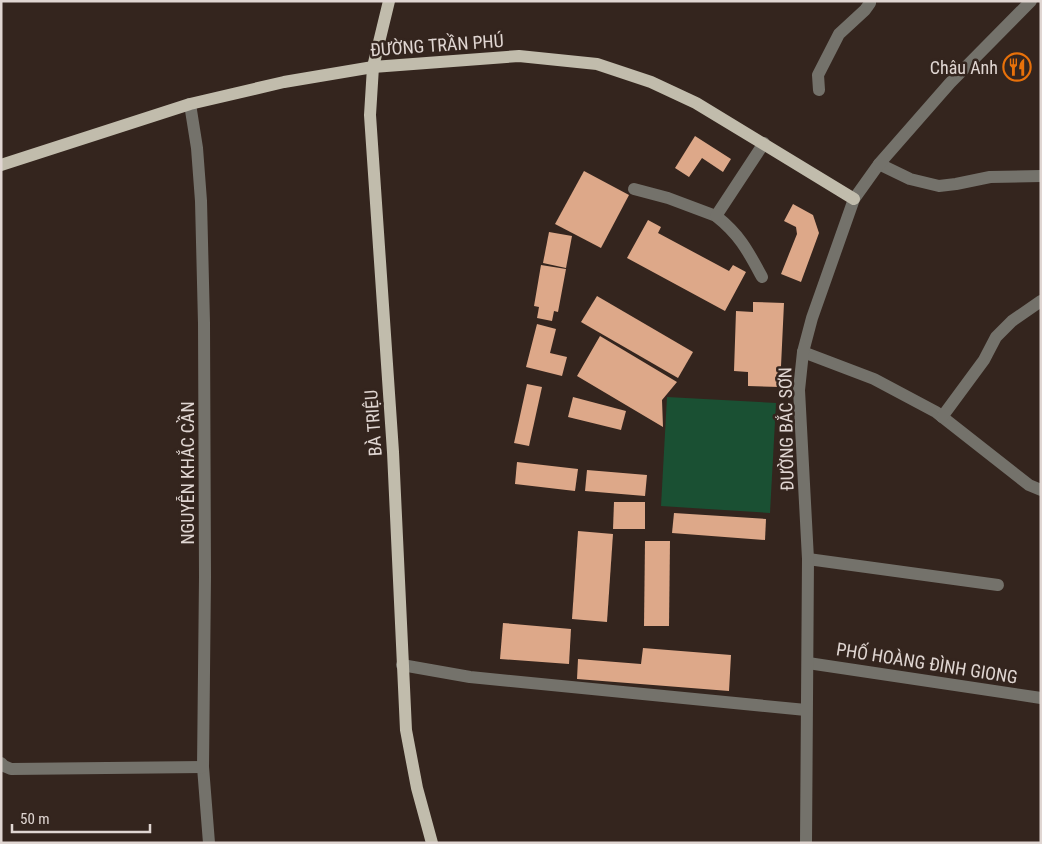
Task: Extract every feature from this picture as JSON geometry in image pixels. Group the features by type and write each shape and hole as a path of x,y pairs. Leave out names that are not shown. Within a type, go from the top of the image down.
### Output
{"main road":[{"name":"BÀ TRIỆU","path":"389,1 373,67 370,115 393,452 406,730 417,788 432,843"},
{"name":"ĐƯỜNG TRẦN PHÚ","path":"1,166 190,104 284,82 373,67 520,56 597,64 651,82 696,103 854,199"}],"street":[{"path":"819,90 818,75 839,34 865,10 870,3 869,1"},
{"name":"ĐƯỜNG BẮC SƠN","path":"806,843 808,559 799,390 803,352 812,318 854,199 880,164 950,83 1031,1"},
{"name":"NGUYỄN KHẮC CẦN","path":"190,104 197,148 201,201 204,323 204,767 209,843"},
{"path":"716,216 764,143"},
{"path":"880,164 910,179 939,186 990,177 1041,176"},
{"path":"634,189 668,198 716,216 731,228 746,247 762,277"},
{"path":"942,416 984,360 996,337 1012,321 1041,301"},
{"path":"803,352 890,386 942,416 1029,485 1041,490"},
{"path":"808,559 998,585"},
{"name":"PHỐ HOÀNG ĐÌNH GIONG","path":"808,662 1041,698"},
{"path":"402,665 470,677 806,710"},
{"path":"1,763 11,769 204,767"}],"green space":[{"path":"667,397 776,403 770,513 661,506"}],"building":[{"path":"695,136 731,159 723,172 702,158 689,177 675,168"},
{"path":"584,171 629,195 601,248 555,224"},
{"path":"793,204 813,215 819,233 801,282 781,274 797,234 796,227 784,221"},
{"path":"648,220 661,227 658,233 729,271 733,265 746,272 725,311 627,258"},
{"path":"549,232 572,236 566,268 543,263"},
{"path":"541,265 566,269 558,312 554,311 552,321 537,318 539,307 534,306"},
{"path":"597,296 693,352 678,378 581,322"},
{"path":"753,302 784,303 780,387 748,386 748,372 734,371 736,311 753,312"},
{"path":"537,324 556,329 550,353 567,357 562,376 526,367"},
{"path":"600,336 677,382 662,400 663,427 577,376"},
{"path":"527,384 542,387 529,446 514,443"},
{"path":"573,397 626,411 621,430 568,417"},
{"path":"517,462 578,469 575,491 515,484"},
{"path":"587,470 647,475 645,496 585,491"},
{"path":"614,502 645,502 645,529 613,529"},
{"path":"674,513 766,519 765,540 672,533"},
{"path":"578,531 613,534 607,622 572,619"},
{"path":"645,541 670,541 669,626 644,626"},
{"path":"503,623 571,629 569,664 500,659"},
{"path":"643,648 731,655 729,691 577,679 578,659 641,664"}],"place":[{"name":"Châu Anh","path":"1017,67"}]}
